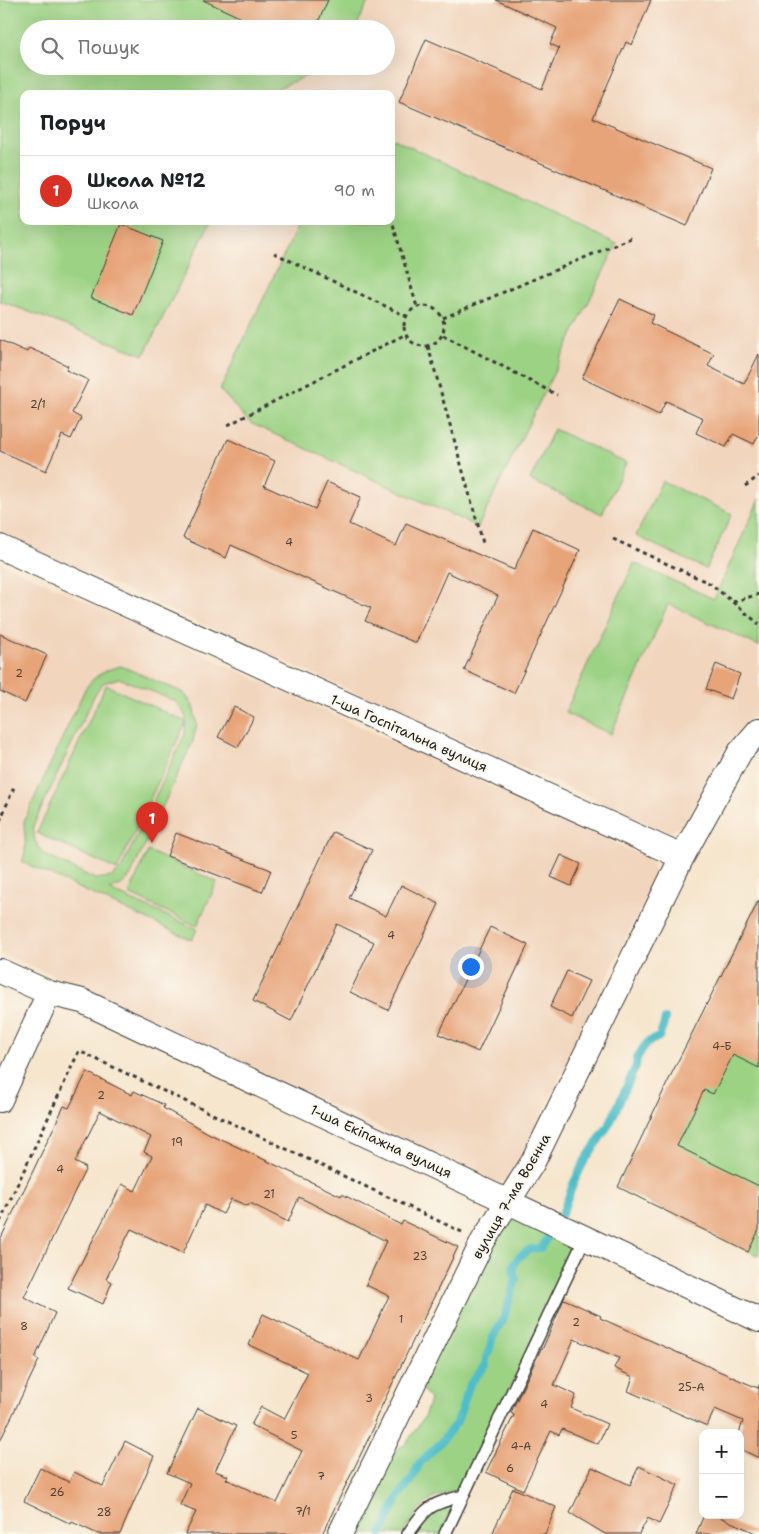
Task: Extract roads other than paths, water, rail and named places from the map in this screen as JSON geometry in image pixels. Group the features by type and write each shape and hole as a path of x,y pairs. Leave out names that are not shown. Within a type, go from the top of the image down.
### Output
{"street":[{"name":"1-ша Госпітальна вулиця","path":"0,547 682,857"},
{"path":"682,857 740,752 759,730"},
{"name":"вулиця 7-ма Воєнна","path":"340,1534 482,1242 533,1162 682,857"},
{"name":"1-ша Екіпажна вулиця","path":"0,971 49,993 82,1001 759,1320"},
{"path":"0,1100 49,993"}],"lane":[{"path":"445,1534 585,1238"},
{"path":"408,1534 422,1514 436,1502 463,1496"}],"waterway":[{"path":"562,1214 584,1162 610,1123 636,1066 637,1058 648,1042 659,1037 665,1019"},
{"path":"381,1534 399,1496 413,1477 419,1464 442,1441 457,1422 470,1384 486,1365 486,1357 489,1353 492,1339 503,1320 516,1279 513,1270 514,1264 518,1258 530,1249 541,1248 549,1236"}],"place":[{"name":"Школа №12","path":"152,843"}]}
